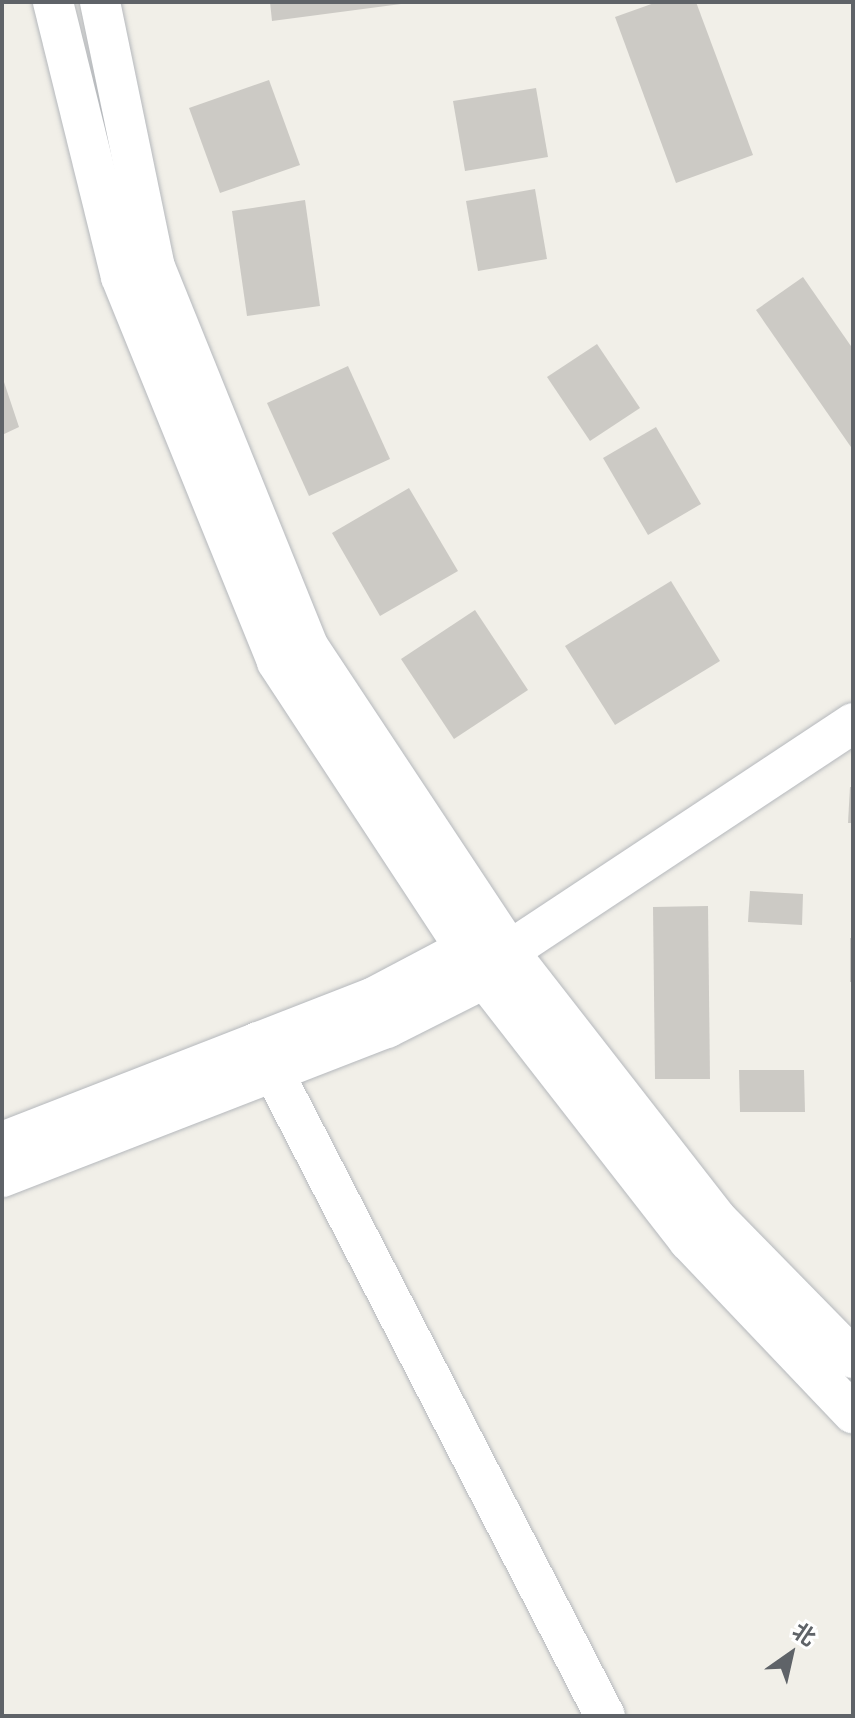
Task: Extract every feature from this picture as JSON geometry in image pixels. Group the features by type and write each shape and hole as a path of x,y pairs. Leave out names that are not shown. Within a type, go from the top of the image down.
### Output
{"street":[{"path":"53,2 121,277 277,662 495,955 689,1241 853,1413"},
{"path":"100,2 155,267 308,646 495,955 716,1218 853,1358"},
{"path":"2,1177 264,1057 372,998 495,955 853,723"},
{"path":"2,1142 264,1057"},
{"path":"264,1057 605,1716"}],"building":[{"path":"270,2 401,2 401,4 272,21"},
{"path":"657,2 696,2 753,155 676,183 615,17"},
{"path":"269,80 300,165 220,193 189,108"},
{"path":"536,88 548,157 465,171 453,101"},
{"path":"535,189 547,259 478,271 466,201"},
{"path":"305,200 320,306 247,316 232,211"},
{"path":"803,277 853,349 853,450 756,310"},
{"path":"597,344 640,408 590,441 547,377"},
{"path":"348,366 390,459 309,496 267,403"},
{"path":"2,376 19,427 2,435"},
{"path":"656,427 701,504 648,535 603,458"},
{"path":"409,488 458,571 380,616 332,533"},
{"path":"671,581 720,661 615,725 565,646"},
{"path":"475,610 528,690 454,739 401,659"},
{"path":"850,787 853,787 853,823 848,823"},
{"path":"750,891 803,894 802,925 748,922"},
{"path":"708,906 710,1079 655,1079 653,907"},
{"path":"850,938 853,938 853,982 850,982"},
{"path":"739,1070 804,1070 805,1112 740,1112"}]}
